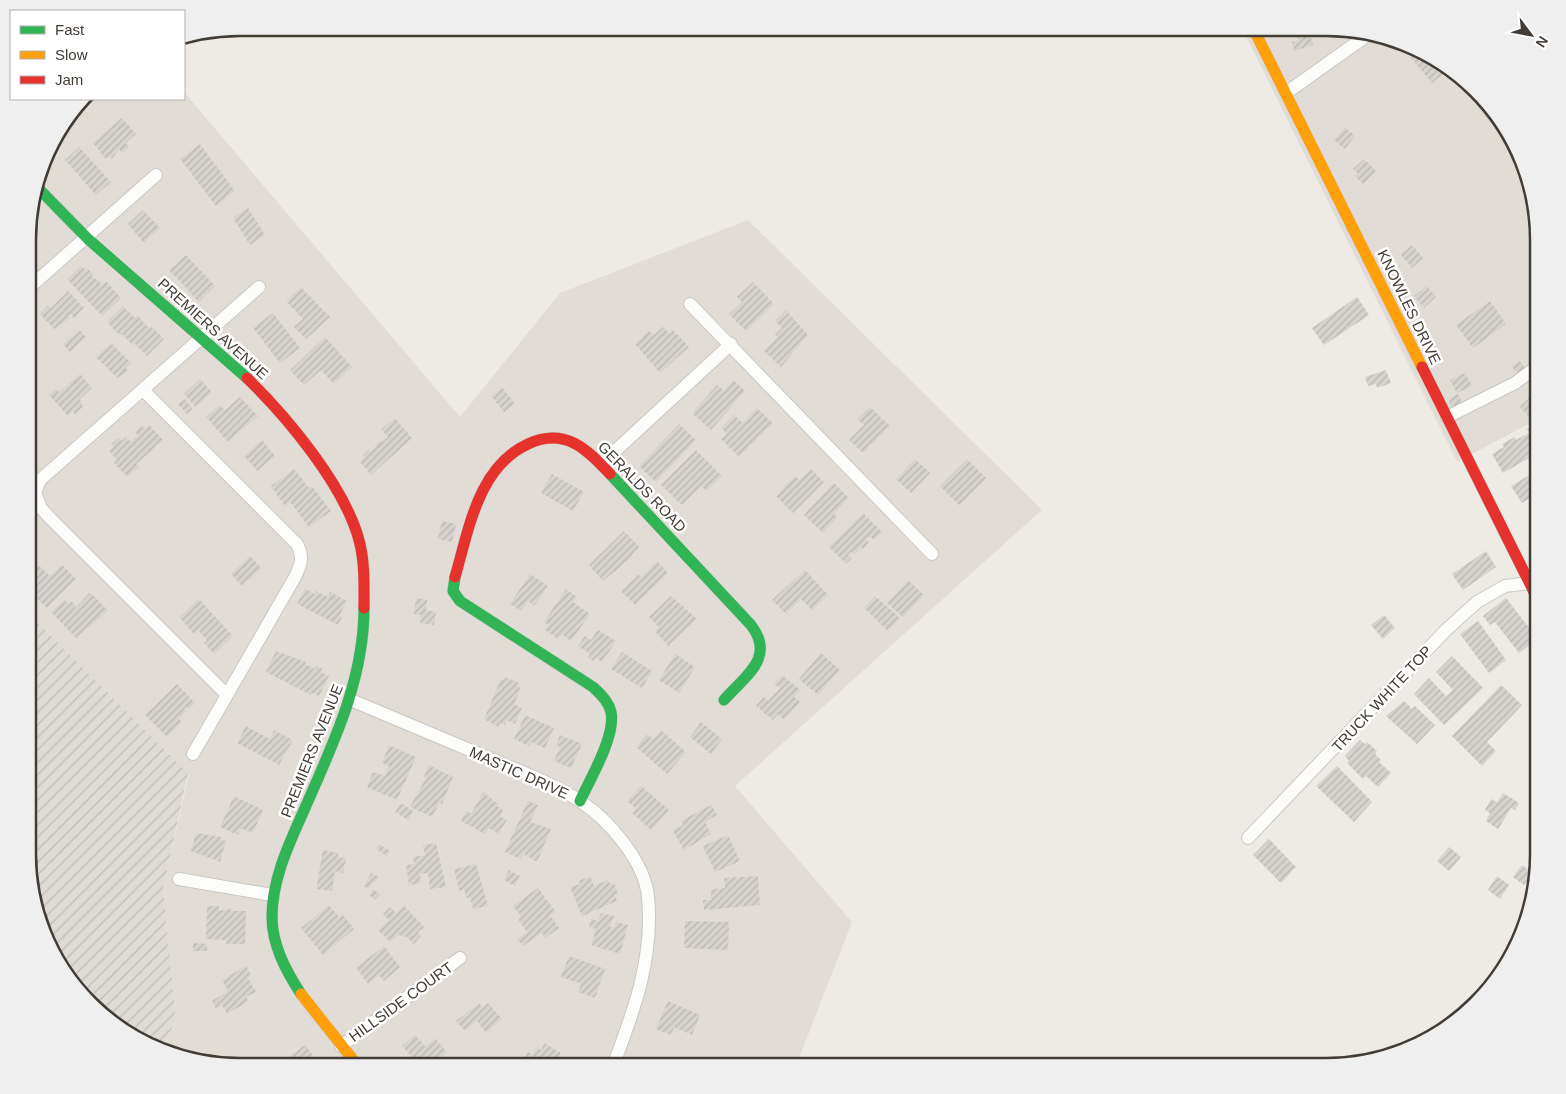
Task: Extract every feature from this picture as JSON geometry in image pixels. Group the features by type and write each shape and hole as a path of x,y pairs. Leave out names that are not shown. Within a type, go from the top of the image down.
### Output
{"street":[{"name":"KNOWLES DRIVE","path":"1257,36 1530,583"},
{"path":"1286,93 1361,39"},
{"path":"36,282 156,175"},
{"name":"PREMIERS AVENUE","path":"42,192 86,238 203,337 254,385 319,462 345,503 358,536 363,556 365,601 362,648 351,700 278,872 272,895 274,933 279,953 296,986 351,1058"},
{"path":"36,490 40,480 259,287"},
{"path":"690,304 731,344 932,554"},
{"path":"601,464 731,344"},
{"path":"1447,417 1515,383 1530,372"},
{"path":"143,390 297,544 301,551 302,559 295,577 193,754"},
{"name":"GERALDS ROAD","path":"580,801 611,732 613,719 609,704 593,686 460,601 453,587 478,501 489,478 503,459 530,442 556,438 578,444 601,464 758,634 763,651 760,659 724,700"},
{"path":"36,495 42,508 50,518 226,694"},
{"name":"TRUCK WHITE TOP","path":"1248,838 1446,630 1477,602 1505,586 1530,583"},
{"name":"MASTIC DRIVE","path":"351,700 543,781 580,801 615,831 638,865 648,896 649,947 636,1005 617,1058"},
{"path":"179,879 272,895"},
{"name":"HILLSIDE COURT","path":"341,1046 460,958"}],"shaded area":[{"path":"1246,36 1352,38 1378,43 1416,57 1450,78 1470,96 1488,116 1509,150 1523,188 1529,227 1530,423 1457,462"},
{"path":"185,93 460,417 560,293 748,220 1042,510 735,786 852,922 799,1058 241,1058 201,1054 164,1043 176,1020 163,889 189,774 36,621 36,241 38,214 43,188 57,150 78,116 92,100 185,100"},
{"path":"36,621 188,773 163,889 176,1020 164,1043 150,1037 116,1016 78,978 57,944 47,919 40,893 36,853"}],"building":[{"path":"1297,36 1310,36 1313,45 1294,51 1292,42 1298,40"},
{"path":"1407,53 1443,74 1432,83"},
{"path":"122,118 136,134 126,143 129,147 122,153 119,149 112,159 110,156 106,159 93,143"},
{"path":"1345,127 1355,136 1345,149 1334,140"},
{"path":"200,144 235,191 216,206 180,159"},
{"path":"79,147 111,182 96,195 65,160"},
{"path":"1364,159 1376,171 1363,184 1355,176 1358,174 1353,169"},
{"path":"248,208 265,235 250,245 233,218"},
{"path":"143,210 160,228 144,243 128,224"},
{"path":"1412,245 1423,258 1412,268 1401,255"},
{"path":"186,255 215,286 199,302 169,270"},
{"path":"81,266 86,270 87,268 93,274 91,276 101,283 100,286 106,281 121,298 102,316 67,279"},
{"path":"753,282 774,304 746,331 729,314 742,302 737,297"},
{"path":"1427,286 1436,297 1424,308 1414,296"},
{"path":"301,287 330,317 306,339 294,327 303,319 286,301"},
{"path":"68,291 84,308 74,318 70,314 68,316 70,318 54,329 40,314 48,305 51,308"},
{"path":"1357,297 1369,315 1324,345 1312,328"},
{"path":"1490,301 1506,324 1473,348 1456,325"},
{"path":"123,306 135,318 137,315 149,328 151,326 164,339 147,356 134,343 132,345 122,334 120,336 107,322"},
{"path":"786,310 808,335 781,367 764,351 777,337 775,335 782,328 775,321"},
{"path":"273,313 300,348 280,363 253,328"},
{"path":"663,327 670,334 673,330 689,347 660,373 635,344 649,331 654,335"},
{"path":"79,330 86,337 70,352 63,344"},
{"path":"325,337 352,367 334,384 321,370 304,385 290,370"},
{"path":"111,343 131,363 126,368 128,371 117,378 96,357"},
{"path":"1519,360 1525,368 1518,374 1512,367"},
{"path":"1386,370 1391,383 1377,388 1376,384 1368,386 1365,377"},
{"path":"1465,373 1472,386 1457,393 1450,380"},
{"path":"80,374 92,388 80,399 83,407 75,414 73,411 68,416 49,395 56,389 59,392"},
{"path":"200,379 212,392 196,407 184,394"},
{"path":"733,380 745,391 711,430 692,413 717,385 724,391"},
{"path":"502,387 515,404 504,412 491,396"},
{"path":"1458,394 1463,405 1453,410 1448,399"},
{"path":"240,397 258,416 228,442 206,417 220,405 225,410"},
{"path":"1530,397 1530,414 1528,416 1520,407"},
{"path":"185,399 193,409 187,414 178,404"},
{"path":"870,407 890,426 863,453 849,440 864,425 857,419"},
{"path":"757,408 773,423 739,457 721,439 727,434 721,428 734,415 743,423"},
{"path":"395,418 412,438 371,475 360,462 368,450 371,452 380,440 382,442 388,437 381,429"},
{"path":"679,424 696,440 656,482 639,466"},
{"path":"149,425 163,440 136,464 139,467 127,477 114,463 117,460 109,451 114,447 111,444 118,438 121,441 126,437 131,442 138,435 135,432 142,426 145,429"},
{"path":"1530,427 1530,458 1503,473 1492,454 1504,447 1502,444 1515,437 1516,440 1529,433 1527,429"},
{"path":"262,440 275,456 257,471 244,456"},
{"path":"696,450 722,476 707,491 701,486 682,505 661,485"},
{"path":"915,459 930,473 911,493 896,479"},
{"path":"967,459 986,478 959,505 940,486"},
{"path":"294,469 309,488 312,486 331,511 309,527 290,502 285,506 271,486"},
{"path":"811,469 824,482 793,513 776,496 795,476 800,480"},
{"path":"552,474 584,492 573,511 541,493"},
{"path":"1530,475 1530,498 1522,503 1511,486"},
{"path":"834,483 849,498 834,514 838,517 823,533 804,515"},
{"path":"863,513 882,532 874,540 870,536 866,540 869,542 854,555 851,552 848,555 852,558 846,564 829,547"},
{"path":"442,521 456,524 452,542 438,539"},
{"path":"624,531 639,547 632,554 633,556 603,581 589,565"},
{"path":"1486,551 1496,567 1463,590 1452,574"},
{"path":"250,556 261,568 242,586 231,574"},
{"path":"657,561 668,573 635,605 621,591 638,574 641,577"},
{"path":"38,565 50,576 62,565 76,579 47,608 36,598 36,567"},
{"path":"805,570 828,595 812,610 801,599 786,614 772,600"},
{"path":"530,574 548,586 534,606 528,601 521,611 510,604"},
{"path":"908,580 924,595 903,617 887,603"},
{"path":"305,589 315,594 316,591 328,597 330,592 347,601 339,616 342,617 338,625 297,604"},
{"path":"566,589 577,597 573,602 590,614 571,641 562,634 558,639 545,630 549,625 544,622"},
{"path":"89,593 108,611 76,638 51,612 65,600 68,603 71,601 76,606 74,610"},
{"path":"671,596 697,619 668,646 655,631 659,627 649,617"},
{"path":"875,596 900,618 888,631 864,608"},
{"path":"416,598 427,600 426,610 436,612 434,625 420,623 421,615 414,614"},
{"path":"1506,598 1530,629 1530,645 1519,653 1495,622 1490,625 1483,616"},
{"path":"199,599 233,636 214,654 204,643 207,640 198,630 194,634 179,617"},
{"path":"1384,615 1395,628 1383,639 1371,625"},
{"path":"1478,621 1506,660 1489,673 1460,634"},
{"path":"598,630 616,641 602,662 596,658 593,661 588,658 590,654 578,646 585,636 591,640"},
{"path":"276,651 306,662 305,664 315,669 316,666 323,669 321,672 329,676 319,696 311,693 311,695 266,672"},
{"path":"622,652 652,671 642,688 611,669"},
{"path":"821,653 840,670 818,695 799,679"},
{"path":"675,654 695,667 679,693 659,680"},
{"path":"1452,656 1483,688 1444,725 1414,694 1429,678 1446,696 1453,690 1436,672"},
{"path":"782,675 800,690 794,697 800,702 784,720 778,714 773,720 756,706 764,697 768,701 780,688 774,684"},
{"path":"505,677 519,683 517,686 521,688 514,704 522,708 515,724 507,720 505,725 500,723 499,727 484,719 501,679 504,680"},
{"path":"177,684 195,703 189,709 186,707 184,709 186,711 180,718 176,716 182,722 167,737 145,715"},
{"path":"1501,685 1522,705 1487,742 1496,751 1482,766 1452,736"},
{"path":"1404,701 1412,709 1415,706 1435,725 1417,744 1386,716"},
{"path":"525,715 554,728 545,748 531,742 529,746 514,739"},
{"path":"701,722 722,739 711,754 690,737"},
{"path":"246,726 270,739 274,730 293,740 279,765 237,743"},
{"path":"661,730 686,752 667,774 636,747 647,734 653,739"},
{"path":"560,735 582,744 571,768 554,761 560,747 556,745"},
{"path":"1360,740 1365,744 1367,742 1377,751 1375,754 1381,760 1379,762 1391,773 1378,787 1366,776 1363,779 1347,763 1349,761 1345,756"},
{"path":"389,745 416,757 397,800 367,787 373,772 385,776 389,766 382,763"},
{"path":"429,765 453,777 442,804 439,803 432,817 410,807 426,778 424,777"},
{"path":"1337,766 1372,802 1354,822 1316,786"},
{"path":"641,786 669,810 651,830 632,813 636,809 627,801"},
{"path":"483,792 498,804 497,806 503,810 500,816 507,820 499,834 489,828 485,834 461,821 466,811 471,814"},
{"path":"1503,793 1519,803 1515,810 1511,808 1498,829 1486,821 1490,813 1485,810 1491,799 1497,802"},
{"path":"234,796 263,810 253,833 241,828 238,835 220,827"},
{"path":"528,801 538,805 530,822 551,829 537,862 523,854 521,859 505,852"},
{"path":"401,803 413,811 408,820 395,812"},
{"path":"711,805 717,815 705,822 711,834 684,850 673,831 683,825 681,821"},
{"path":"196,833 221,837 221,840 226,841 220,862 191,851"},
{"path":"728,835 740,861 715,872 703,846"},
{"path":"1269,839 1296,867 1281,883 1253,855"},
{"path":"436,843 446,887 430,889 428,873 420,874 421,883 409,885 406,865 414,864 413,857 425,855 423,845"},
{"path":"379,844 390,851 387,856 376,849"},
{"path":"1449,847 1461,857 1449,871 1437,861"},
{"path":"323,850 338,853 338,857 346,858 343,873 335,871 332,891 316,889"},
{"path":"476,864 488,906 473,909 470,897 466,898 464,889 459,891 454,869"},
{"path":"1522,865 1529,870 1528,880 1524,885 1513,877"},
{"path":"509,870 520,876 515,886 504,880"},
{"path":"371,873 379,877 368,889 364,886"},
{"path":"590,876 594,886 608,880 610,884 614,883 618,894 615,895 617,901 582,916 570,887 580,884 579,881"},
{"path":"758,876 760,905 704,910 703,900 711,900 711,889 725,888 724,878"},
{"path":"1497,876 1509,885 1500,899 1488,890"},
{"path":"538,888 556,912 550,915 559,928 545,938 542,933 523,946 517,939 527,932 518,919 521,916 513,906"},
{"path":"373,889 380,894 375,900 369,895"},
{"path":"329,905 339,917 342,914 354,929 323,955 301,928"},
{"path":"207,906 219,906 219,911 231,908 231,911 246,911 245,944 226,944 227,940 206,939"},
{"path":"404,906 424,927 418,932 421,936 414,944 407,937 398,935 390,942 378,930 389,920 383,914 390,907 396,913"},
{"path":"601,913 614,916 610,927 614,928 616,922 628,925 620,954 591,945 596,929 589,927 591,919 598,921"},
{"path":"685,921 729,922 728,950 684,948"},
{"path":"193,943 207,944 207,951 193,951"},
{"path":"384,946 400,967 384,981 379,975 368,984 356,968"},
{"path":"569,956 605,969 595,998 578,992 581,984 561,977"},
{"path":"246,966 251,975 247,977 256,992 246,997 249,1001 227,1014 222,1005 216,1009 212,1001 228,991 222,980"},
{"path":"668,1001 700,1015 692,1035 674,1027 671,1035 656,1029"},
{"path":"479,1003 482,1007 488,1003 502,1019 486,1033 477,1021 465,1031 456,1021"},
{"path":"415,1035 426,1047 435,1038 447,1052 440,1058 433,1056 430,1058 413,1058 402,1046"},
{"path":"545,1043 561,1053 558,1058 525,1058 528,1052 533,1055 537,1047 541,1050"},
{"path":"305,1045 314,1057 313,1058 288,1058"}],"traffic: fast":[{"path":"42,192 88,239 247,378"},
{"path":"610,474 751,625 758,637 759,657 755,666 724,700"},
{"path":"455,577 453,591 460,601 593,687 602,695 608,705 612,722 610,733 580,801"},
{"path":"301,994 285,967 274,938 272,917 275,888 288,847 336,736 353,686 363,635 364,608"}],"traffic: slow":[{"path":"1257,36 1422,367"},
{"path":"301,994 352,1058"}],"traffic: jam":[{"path":"1422,367 1530,584"},
{"path":"247,378 296,432 328,475 341,497 352,519 361,548 364,574 364,608"},
{"path":"455,577 478,501 497,468 511,454 541,439 564,439 584,449 610,474"}]}
